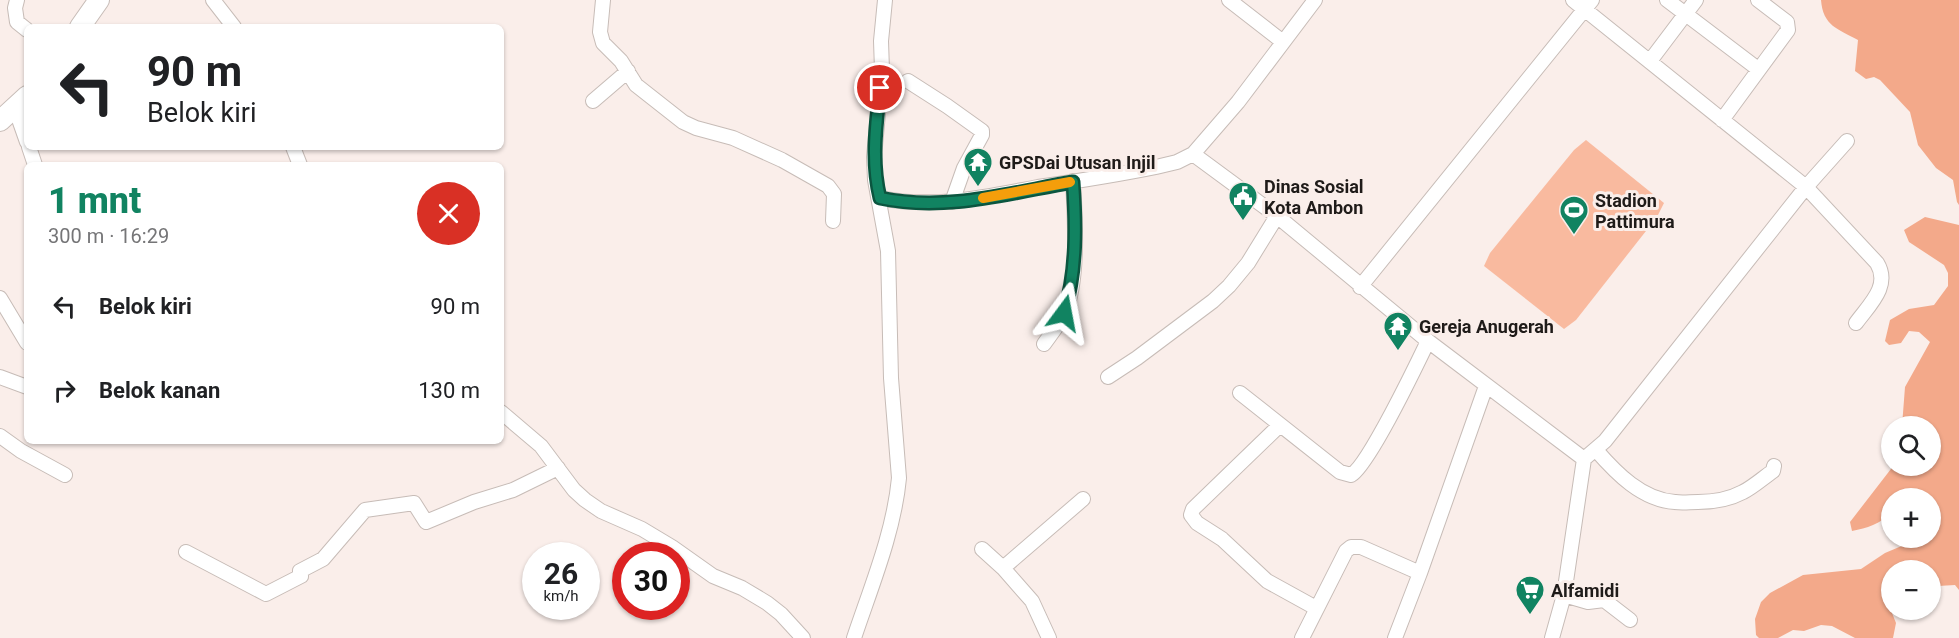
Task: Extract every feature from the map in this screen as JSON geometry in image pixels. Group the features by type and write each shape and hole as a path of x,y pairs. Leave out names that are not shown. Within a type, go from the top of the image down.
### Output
{"highway":[{"path":"82,24 99,0"},
{"path":"0,121 21,102"}],"street":[{"path":"17,0 15,8 18,22 24,27"},
{"path":"213,0 223,9 232,24"},
{"path":"603,0 601,38 628,71 636,85 683,122 696,128 734,138 782,160 828,186 834,194 833,221"},
{"path":"854,638 884,548 898,494 899,478 891,378 888,251 874,157 882,70 881,40 885,0"},
{"path":"1229,0 1283,42"},
{"path":"880,198 911,203 952,202 1177,162 1193,154 1238,102 1316,0"},
{"path":"1573,0 1589,4 1650,61 1806,187 1877,263 1883,278 1879,292 1856,323"},
{"path":"1666,0 1758,69"},
{"path":"1650,61 1696,0"},
{"path":"1722,120 1788,30 1787,22 1758,0"},
{"path":"1360,287 1589,4"},
{"path":"592,101 628,71"},
{"path":"908,81 982,131 956,185 952,202"},
{"path":"21,102 24,122"},
{"path":"1552,638 1564,595 1584,459 1596,450 1673,357 1806,187 1847,141"},
{"path":"1193,154 1276,216 1428,341 1584,459"},
{"path":"1044,344 1064,313 1070,296 1075,212 1073,182"},
{"path":"1108,377 1137,358 1221,293 1248,263 1276,216"},
{"path":"0,298 24,337"},
{"path":"1240,393 1340,472 1346,475 1354,474 1371,449 1428,341"},
{"path":"0,377 24,386"},
{"path":"1395,638 1486,386"},
{"path":"504,414 542,446 574,490 585,500 601,511 642,529 713,576 742,588 767,603 781,614 803,638"},
{"path":"1280,424 1193,509 1191,515 1197,523 1222,539 1267,581 1316,608"},
{"path":"0,436 21,451 64,474"},
{"path":"1596,450 1613,471 1640,490 1660,499 1674,502 1712,502 1730,498 1745,491 1773,471 1774,466"},
{"path":"186,552 266,594 301,576 300,571 323,559 365,510 414,503 426,522 474,502 513,490 558,468"},
{"path":"1003,568 1083,499"},
{"path":"1302,638 1346,551 1351,547 1361,547 1420,573"},
{"path":"982,549 1003,568 1032,601 1050,638"},
{"path":"1564,595 1588,602 1604,600 1630,620"}],"shaded area":[{"path":"1821,0 1959,0 1959,205 1953,180 1936,168 1918,145 1910,112 1880,80 1874,77 1866,79 1855,71 1858,40 1828,21 1822,9"},
{"path":"1586,140 1664,203 1657,217 1576,320 1564,329 1484,266 1490,253 1574,150"},
{"path":"1925,217 1959,225 1959,590 1955,585 1941,586 1941,560 1881,560 1881,620 1895,620 1893,638 1855,638 1832,626 1821,625 1804,631 1793,630 1778,638 1759,638 1756,635 1755,619 1761,602 1770,593 1803,575 1861,569 1897,548 1941,548 1941,488 1881,488 1881,521 1852,531 1850,522 1886,476 1941,476 1941,416 1903,416 1905,387 1930,342 1919,332 1909,331 1901,343 1889,345 1885,341 1890,320 1909,309 1934,305 1948,286 1948,273 1944,265 1909,242 1904,230"}],"slow traffic":[{"path":"983,198 1070,182"}],"place":[{"name":"GPSDai Utusan Injil","path":"978,188"},
{"name":"Dinas Sosial Kota Ambon","path":"1243,222"},
{"name":"Stadion Pattimura","path":"1574,236"},
{"name":"Gereja Anugerah","path":"1398,352"},
{"name":"Alfamidi","path":"1530,616"}],"route":[{"path":"880,88 874,157 880,198 936,204 1073,182 1074,246 1070,296 1064,313"}]}
